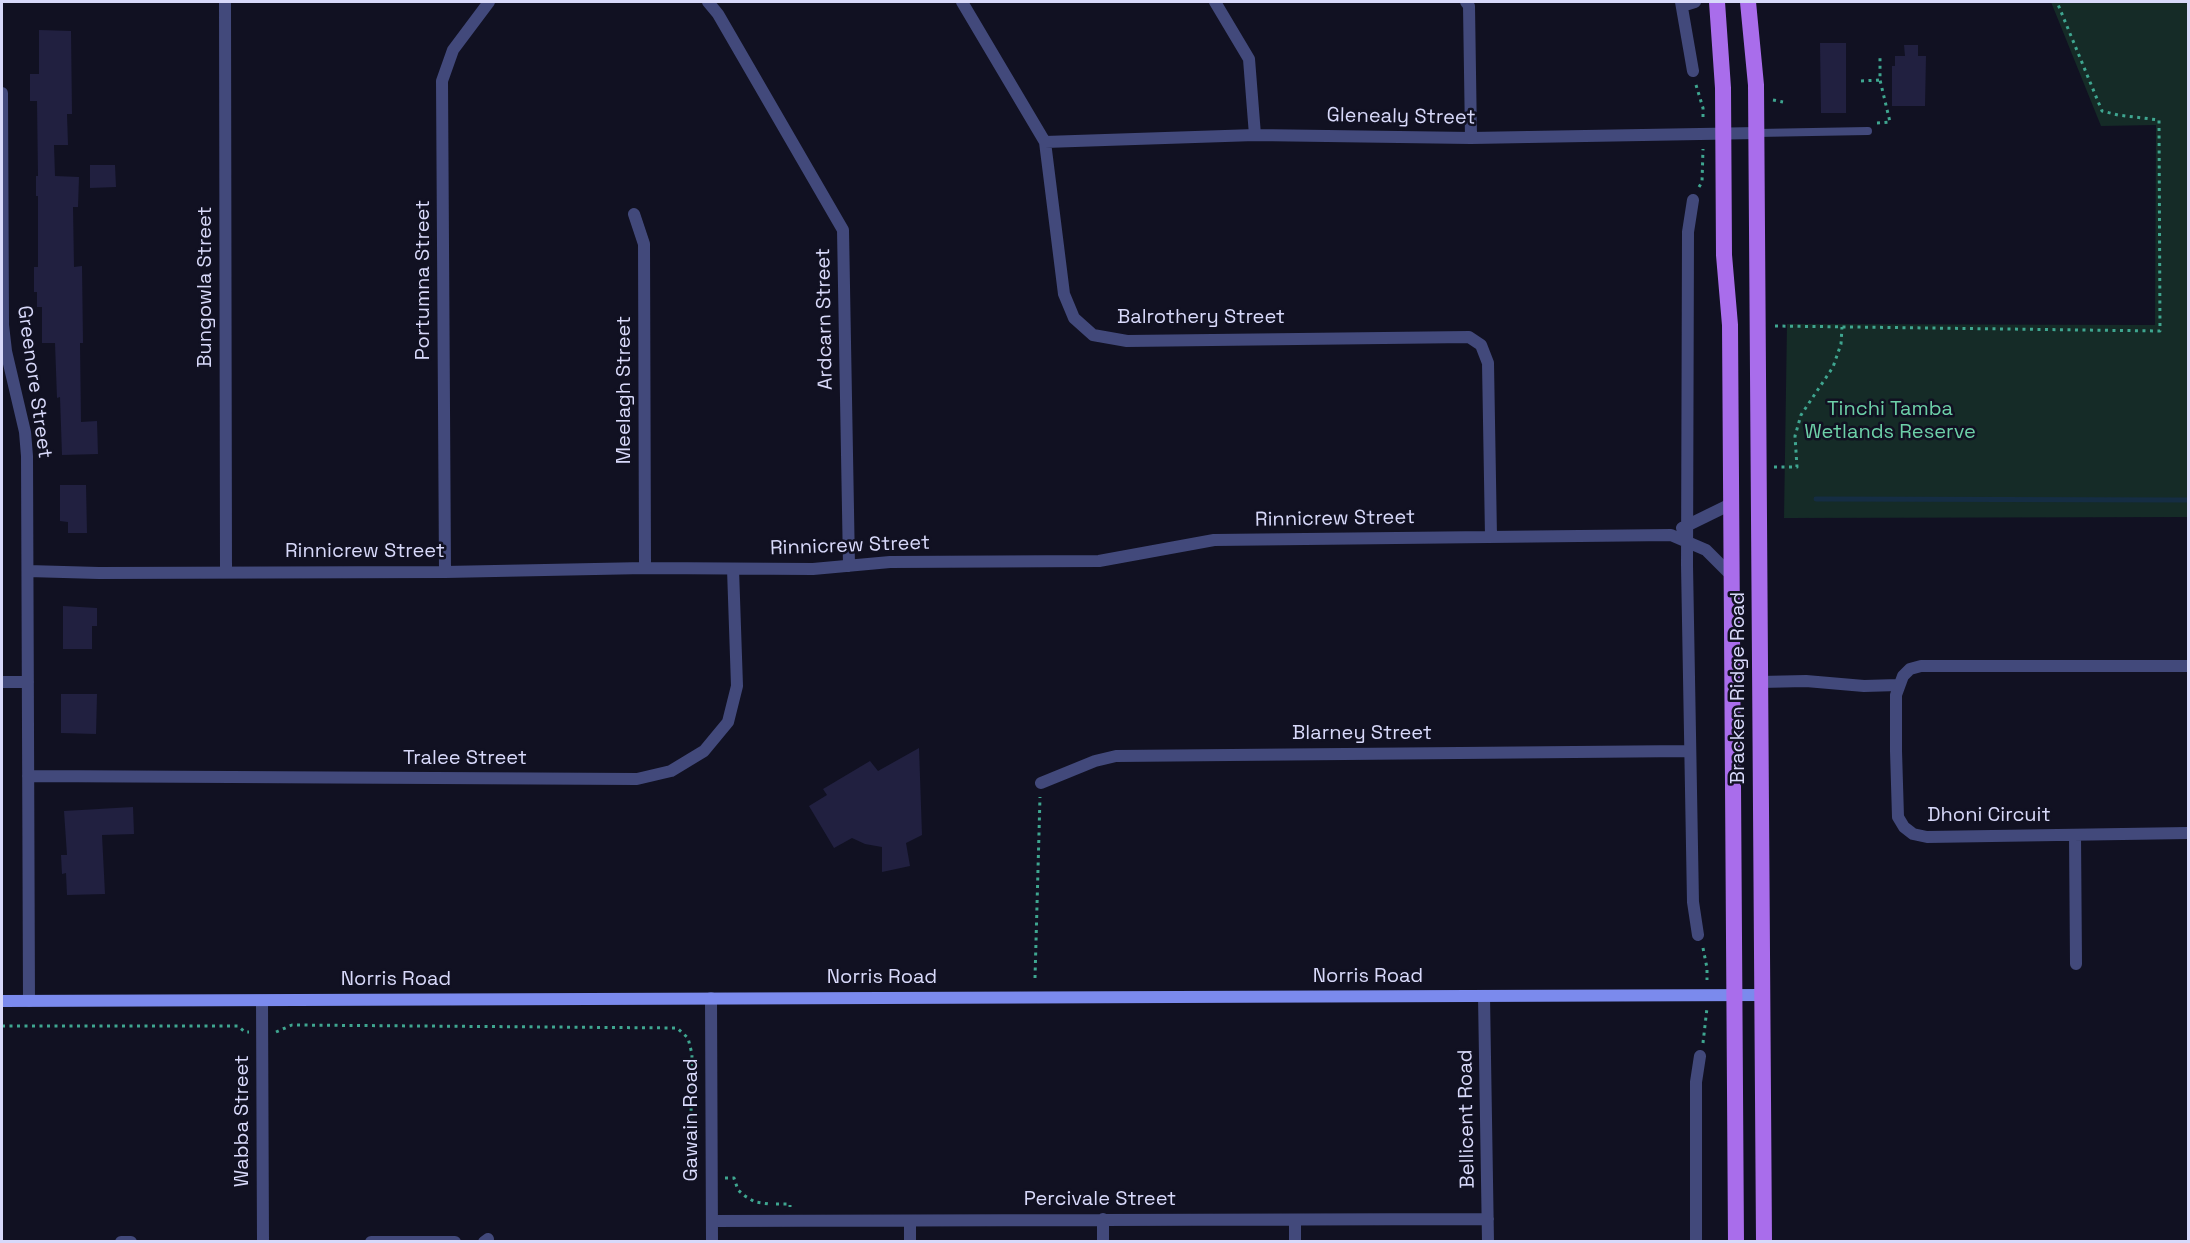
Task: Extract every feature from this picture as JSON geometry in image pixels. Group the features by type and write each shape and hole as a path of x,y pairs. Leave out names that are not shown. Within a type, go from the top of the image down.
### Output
{"main road":[{"name":"Bracken Ridge Road","path":"1717,2 1722,49 1724,255 1730,325 1736,1242"},
{"name":"Bracken Ridge Road","path":"1748,2 1754,51 1757,133 1764,1242"},
{"name":"Norris Road","path":"2,1001 1763,994"}],"street":[{"name":"Bungowla Street","path":"225,2 226,572"},
{"name":"Portumna Street","path":"445,572 442,81 453,50 489,2"},
{"name":"Ardcarn Street","path":"708,2 718,14 843,230 849,566"},
{"name":"Balrothery Street","path":"962,2 1045,142 1064,294 1074,318 1094,335 1127,341 1469,337 1481,345 1488,363 1491,537"},
{"path":"1215,2 1249,59 1254,135"},
{"path":"1466,2 1469,6 1472,138"},
{"path":"1693,71 1682,4 1695,2"},
{"name":"Greenore Street","path":"2,93 4,334 25,432 27,456 29,1001"},
{"name":"Glenealy Street","path":"1045,142 1254,135 1472,138 1594,134 1757,133"},
{"path":"1693,200 1688,232 1689,751 1693,902 1698,935"},
{"name":"Meelagh Street","path":"634,214 644,244 645,568"},
{"name":"Rinnicrew Street","path":"1671,535 1731,504"},
{"name":"Rinnicrew Street","path":"28,572 813,569 890,562 1099,561 1214,540 1671,535 1706,550 1732,576"},
{"name":"Tralee Street","path":"28,776 637,779 670,771 704,751 728,722 737,686 733,569"},
{"path":"1760,682 1806,681 1864,686 1898,685 1910,669 1921,666 2188,666"},
{"path":"2,682 28,682"},
{"name":"Dhoni Circuit","path":"1898,685 1896,695 1898,817 1904,827 1913,834 1927,837 2188,833"},
{"name":"Blarney Street","path":"1041,783 1095,761 1116,756 1689,751"},
{"name":"Dhoni Circuit","path":"2075,836 2076,964"},
{"name":"Bellicent Road","path":"1484,996 1488,1242"},
{"name":"Gawain Road","path":"711,998 712,1242"},
{"name":"Wabba Street","path":"262,1001 263,1242"},
{"path":"1696,1242 1696,1082 1700,1056"},
{"path":"1103,1219 1103,1242"},
{"name":"Percivale Street","path":"712,1221 1488,1219"},
{"path":"1295,1220 1295,1242"},
{"path":"910,1221 910,1242"},
{"path":"122,1242 131,1242"},
{"path":"371,1242 455,1242"}],"lane":[{"path":"1757,133 1870,127"}],"path":[{"path":"1772,326 2160,331 2159,120 2102,111 2057,2"},
{"path":"1870,127 1890,122 1880,80 1880,56"},
{"path":"1861,81 1880,80"},
{"path":"1696,85 1704,113"},
{"path":"1771,100 1784,102"},
{"path":"1700,186 1703,164"},
{"path":"1773,466 1797,467 1795,436 1801,415 1833,367 1842,327"},
{"path":"1035,978 1041,783"},
{"path":"1704,951 1707,968"},
{"path":"274,1033 292,1025 676,1028 688,1038 692,1054 690,1179 694,1179"},
{"path":"2,1026 238,1026 245,1032 250,1032"},
{"path":"1704,1042 1706,1026"},
{"path":"730,1178 734,1178 738,1190 755,1202 790,1204 790,1221"}],"green space":[{"name":"Tinchi Tamba Wetlands Reserve","path":"2051,2 2188,2 2188,517 1784,518 1787,324 2155,325 2156,125 2101,126"}],"building":[{"path":"39,30 71,31 72,114 67,114 68,145 54,145 55,176 79,177 78,207 73,207 74,267 82,266 81,422 97,421 98,454 62,455 55,343 42,343 42,307 37,307 37,292 34,292 34,267 38,267 37,101 30,101 30,74 39,74"},
{"path":"1820,43 1846,43 1846,113 1821,113"},
{"path":"1904,45 1918,45 1918,56 1926,56 1925,106 1892,106 1892,66 1895,66 1895,56 1905,56"},
{"path":"90,165 115,165 116,187 90,188"},
{"path":"60,485 86,485 87,533 68,533 68,522 60,521"},
{"path":"63,606 97,608 97,626 92,626 92,649 63,649"},
{"path":"61,694 97,694 96,734 61,733"},
{"path":"919,748 922,835 906,843 910,866 882,872 882,847 865,844 852,838 834,848 809,806 827,795 823,789 870,761 878,771"},
{"path":"133,807 134,834 102,835 105,894 67,895 66,873 62,874 61,855 67,855 64,811"}],"waterway":[{"path":"1816,499 2188,500"}]}
